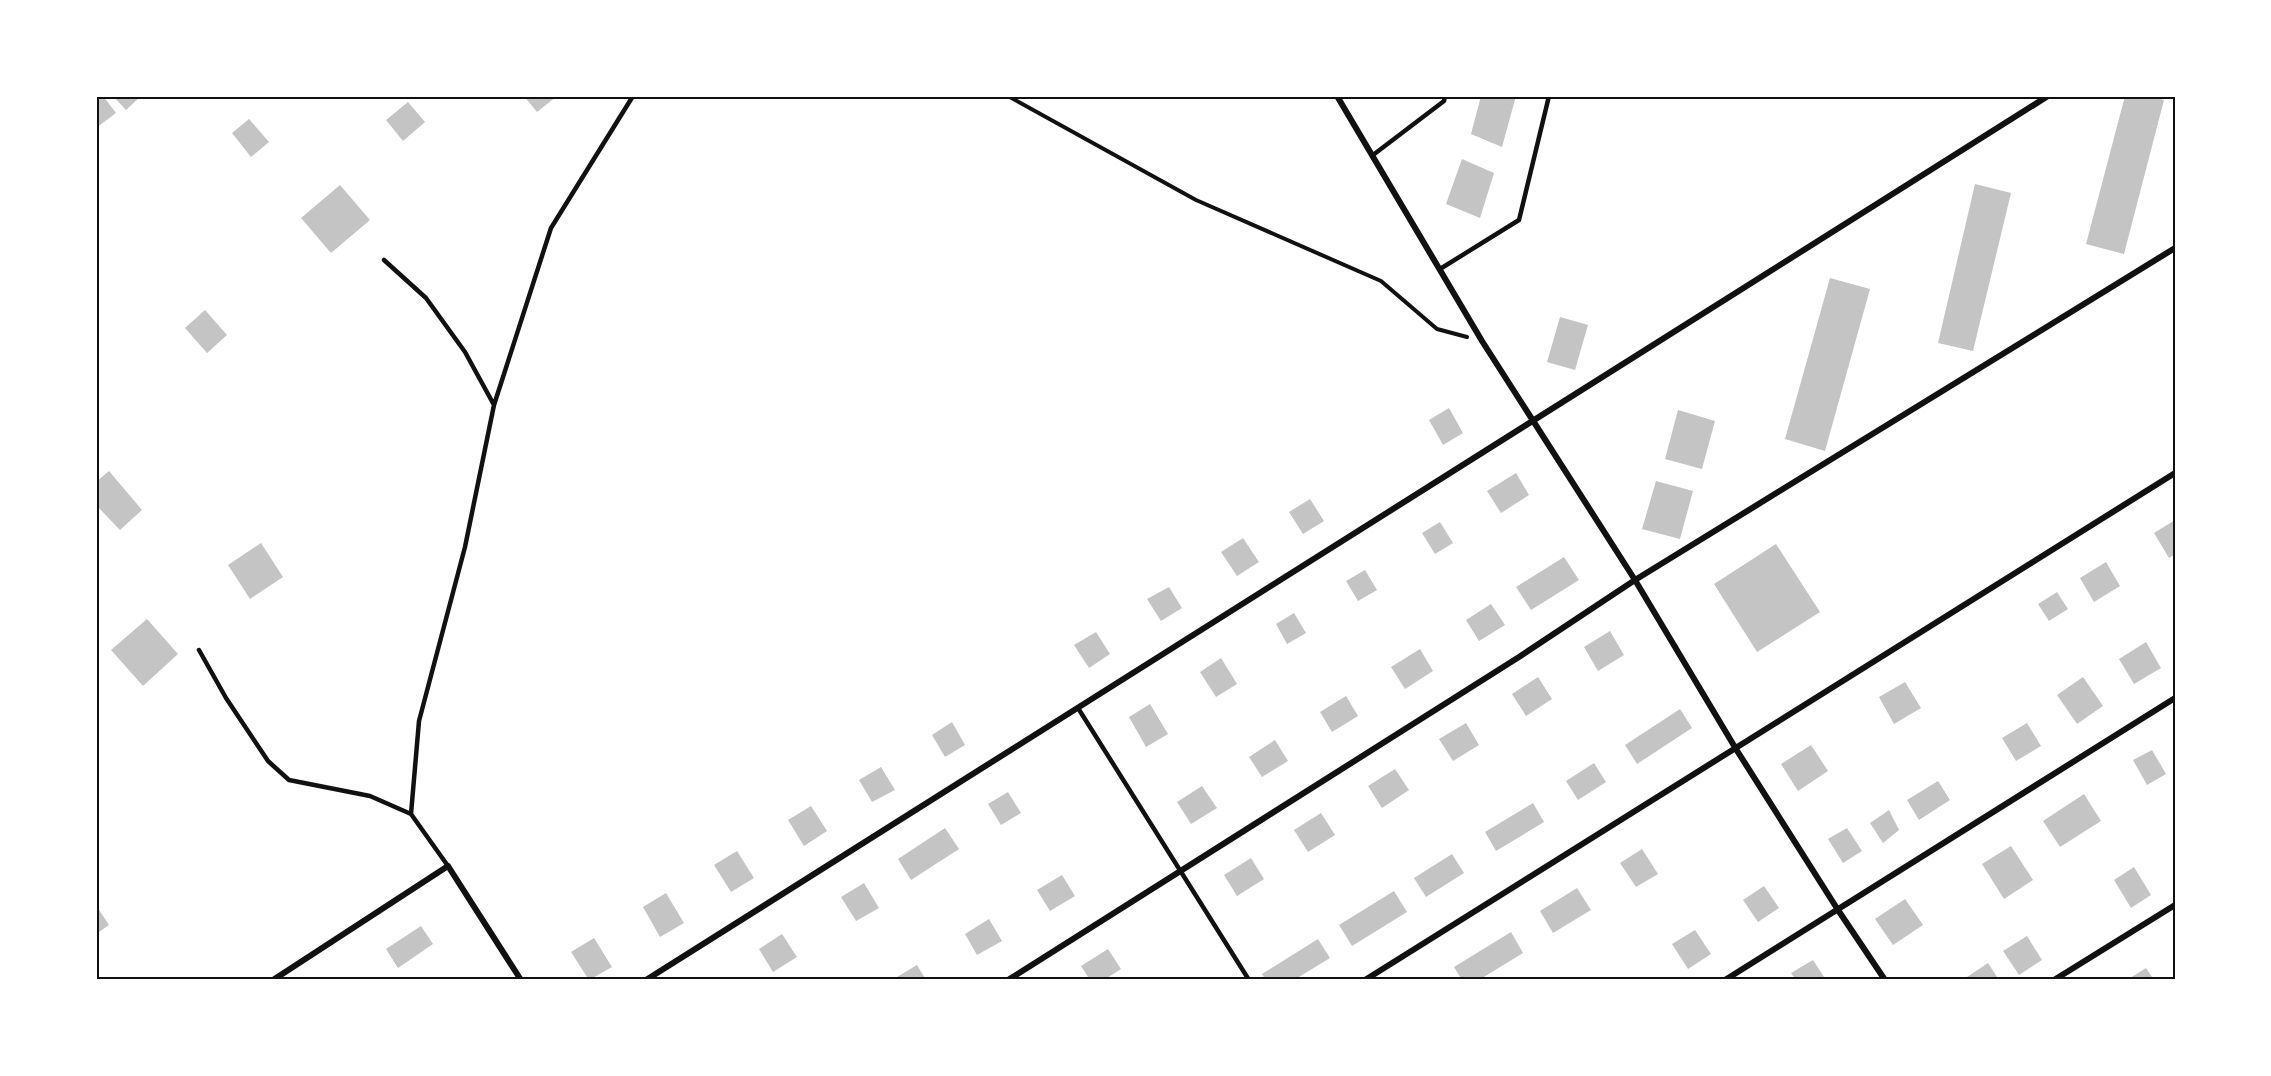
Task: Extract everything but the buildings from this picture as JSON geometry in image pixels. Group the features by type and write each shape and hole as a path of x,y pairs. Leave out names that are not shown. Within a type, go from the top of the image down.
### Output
{"street":[{"path":"1337,96 1532,422 1635,580 1736,749 1885,980"},
{"path":"646,980 2048,96"},
{"path":"1008,980 1519,657 1635,580 2175,248"},
{"path":"1365,980 2175,473"},
{"path":"1725,980 2175,698"},
{"path":"273,980 448,866 521,980"},
{"path":"2054,980 2175,905"}],"lane":[{"path":"411,814 419,721 465,547 494,405 551,228 633,96"},
{"path":"1372,155 1443,101 1445,96"},
{"path":"1440,269 1519,220 1548,96"},
{"path":"384,260 426,298 465,352 494,405"},
{"path":"199,650 226,698 268,761 289,780 370,796 411,814 448,866"},
{"path":"1078,708 1182,870 1249,980"}],"path":[{"path":"1008,96 1196,200 1381,281 1437,329 1482,341"}]}
